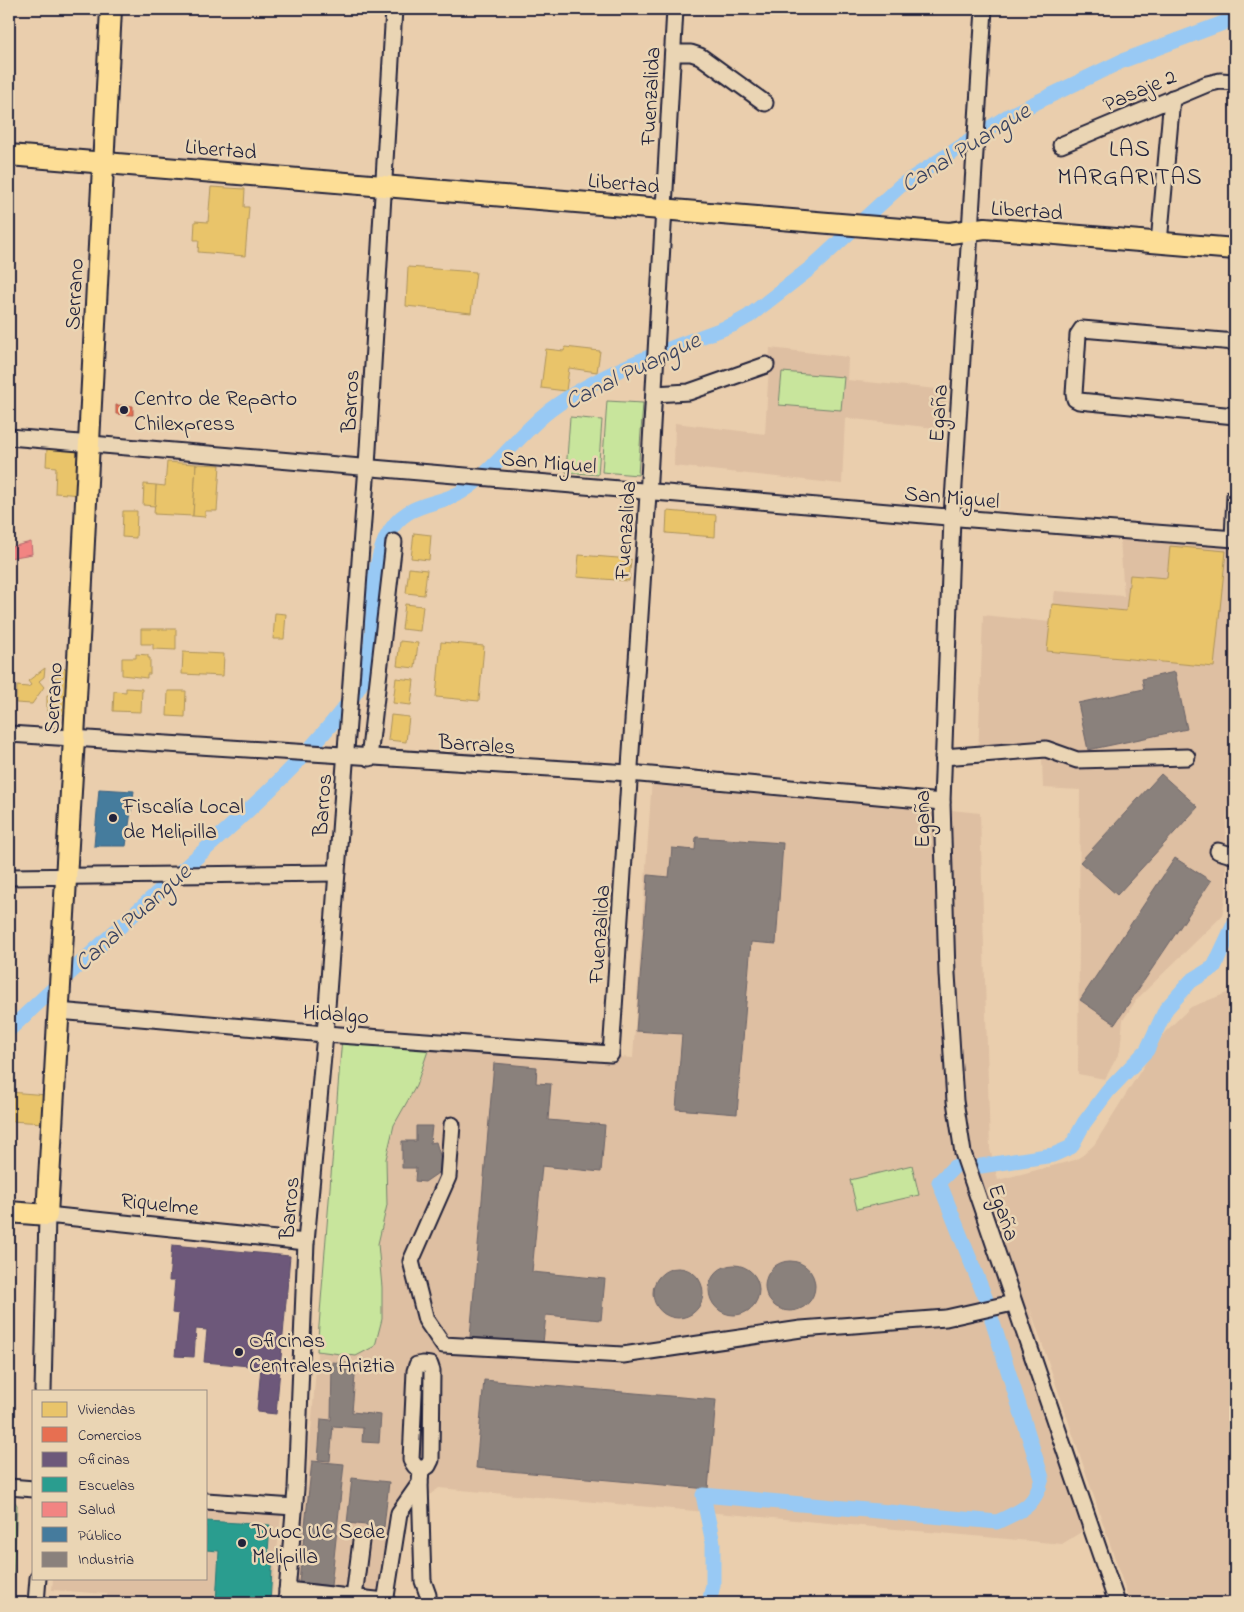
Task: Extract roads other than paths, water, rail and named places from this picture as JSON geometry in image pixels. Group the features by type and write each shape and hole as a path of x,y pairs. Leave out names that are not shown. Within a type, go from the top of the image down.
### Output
{"main road":[{"name":"Serrano","path":"47,1215 112,9"},
{"name":"Libertad","path":"9,155 957,234 985,228 1235,249"},
{"name":"Riquelme","path":"9,1212 47,1215"}],"street":[{"name":"Barros","path":"286,1597 294,1507 306,1242 325,1034 367,466 382,185 394,9"},
{"name":"Fuenzalida","path":"610,1054 648,491 675,9"},
{"name":"Egaña","path":"984,9 952,517 943,756 942,802 947,974 959,1133 963,1153 1013,1303 1117,1603"},
{"path":"673,53 691,53 700,56 765,103"},
{"name":"Pasaje 2","path":"1061,145 1213,82 1235,82"},
{"path":"1159,243 1172,98"},
{"path":"1235,342 1082,329 1078,335 1074,396 1079,401 1235,416"},
{"path":"654,394 689,392 766,365"},
{"name":"San Miguel","path":"9,437 1234,539"},
{"path":"1234,539 1235,495"},
{"path":"369,758 394,542"},
{"name":"Barrales","path":"9,734 629,774 942,802"},
{"path":"943,756 1046,749 1076,760 1188,757"},
{"path":"1218,851 1235,856"},
{"path":"9,877 337,873"},
{"name":"Hidalgo","path":"59,1004 325,1034 610,1054"},
{"path":"452,1125 448,1177 411,1261 426,1320 443,1345 623,1355 801,1329 946,1318 1013,1303"},
{"name":"Riquelme","path":"47,1215 306,1242"},
{"name":"Serrano","path":"42,1390 47,1215"},
{"path":"286,1597 354,1597 385,1602 399,1513 420,1476 431,1460 432,1371 430,1365 423,1364 417,1365 415,1370 411,1460 420,1476 423,1581 428,1595 428,1603"},
{"path":"9,1487 32,1489"},
{"path":"208,1501 294,1507"},
{"path":"354,1597 361,1541"},
{"path":"36,1603 38,1580"}],"waterway":[{"name":"Canal Puangue","path":"9,1030 260,800 318,740 356,692 365,674 369,657 374,588 380,554 386,538 394,525 403,516 424,505 458,494 469,487 490,469 539,419 570,396 614,372 733,325 749,316 812,267 900,186 1008,116 1122,61 1226,22 1235,15"},
{"path":"981,1166 1053,1155 1071,1147 1084,1123 1108,1091 1147,1050 1166,1009 1191,981 1214,967 1235,922"},
{"path":"954,1167 939,1182 987,1302"},
{"path":"709,1603 713,1585 713,1543 703,1495 997,1522 1031,1502 1036,1495 1042,1478 992,1320"}],"place":[{"name":"Centro de Reparto Chilexpress","path":"124,410"},
{"name":"Fiscalía Local de Melipilla","path":"113,818"},
{"name":"Oficinas Centrales Ariztia","path":"239,1352"},
{"name":"Duoc UC Sede Melipilla","path":"242,1543"}],"district":[{"name":"LAS MARGARITAS","path":"1130,162"}]}
